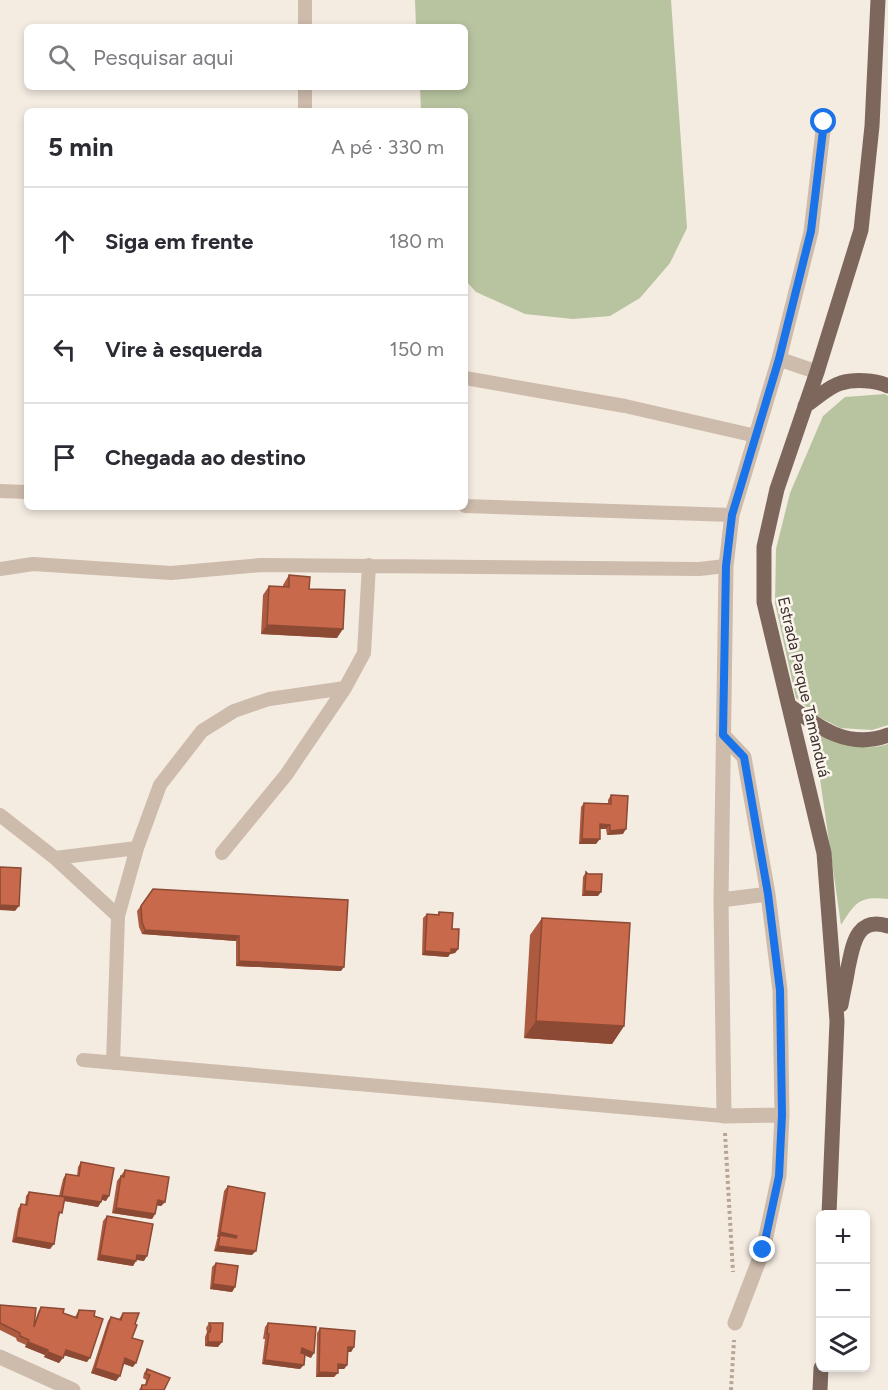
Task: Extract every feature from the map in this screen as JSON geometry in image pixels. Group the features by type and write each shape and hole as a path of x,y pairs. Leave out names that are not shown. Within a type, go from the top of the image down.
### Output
{"main road":[{"name":"Estrada Parque Tamanduá","path":"829,1210 837,1021 824,853 764,602 764,547 777,489 817,372 861,230 872,126 878,0"},
{"path":"805,406 840,383 861,381 883,384 888,387"},
{"path":"790,706 813,723 841,738 876,740 888,735"},
{"path":"837,1021 855,939 864,927 877,922 888,926"},
{"path":"820,1390 821,1372"}],"street":[{"path":"782,1115 724,1116 722,900 726,566 732,515 779,359 811,231 824,122"},
{"path":"779,359 817,372"},
{"path":"723,735 744,757 768,894 780,990 782,1115 777,1187 763,1250 735,1323"},
{"path":"722,900 768,894"},
{"path":"0,1357 73,1390"}],"lane":[{"path":"305,0 305,24"},
{"path":"304,90 305,108"},
{"path":"468,379 625,406 756,436"},
{"path":"0,491 24,492"},
{"path":"468,506 732,515"},
{"path":"0,569 33,564 171,573 261,565 699,568 726,566"},
{"path":"222,853 286,775 345,688 364,653 369,565"},
{"path":"113,1063 118,916 137,848 160,785 202,731 234,711 269,699 345,688"},
{"path":"0,815 55,858 118,916"},
{"path":"55,858 137,848"},
{"path":"83,1060 724,1116"}],"path":[{"path":"724,1116 733,1277"},
{"path":"731,1390 735,1323"}],"green space":[{"path":"415,0 671,0 687,228 670,263 640,298 610,316 573,319 525,314 476,292 468,283 468,108 421,108 420,90 468,90 468,24 416,24"},
{"path":"885,394 888,396 888,725 872,730 840,728 817,716 796,698 775,603 776,549 790,493 823,416 845,397"},
{"path":"813,730 831,739 859,747 888,744 888,899 859,902 841,925"}],"building":[{"path":"289,575 310,577 309,589 345,590 343,629 267,625 269,586 289,587"},
{"path":"611,795 628,796 626,829 610,831 610,825 600,824 600,839 582,839 584,803 611,804"},
{"path":"0,867 21,868 19,906 0,905"},
{"path":"586,872 602,874 601,892 585,891"},
{"path":"153,889 348,900 344,967 239,961 239,936 145,930 141,906"},
{"path":"439,912 453,913 452,929 459,929 458,949 451,949 451,953 425,951 427,914 439,915"},
{"path":"542,918 630,923 624,1026 536,1021"},
{"path":"81,1162 114,1168 109,1196 103,1195 101,1202 62,1196 66,1174 79,1176"},
{"path":"125,1170 169,1177 165,1202 158,1200 155,1214 116,1208 121,1176 124,1177"},
{"path":"228,1186 265,1193 256,1251 218,1246 220,1235 236,1238 237,1236 220,1232"},
{"path":"29,1192 65,1197 62,1213 59,1212 54,1244 16,1237 21,1204 27,1205"},
{"path":"107,1216 153,1224 147,1256 137,1255 136,1261 100,1255"},
{"path":"216,1263 238,1266 235,1287 213,1284"},
{"path":"0,1305 36,1308 34,1327 41,1307 64,1309 63,1313 77,1318 79,1310 95,1311 94,1316 103,1319 90,1358 66,1350 63,1358 28,1342 29,1340 20,1336 20,1333 0,1323"},
{"path":"123,1313 139,1313 132,1338 143,1341 136,1363 125,1358 120,1376 95,1368 111,1317 121,1320"},
{"path":"209,1323 223,1323 222,1342 208,1342 208,1332 211,1327"},
{"path":"268,1323 316,1327 314,1353 302,1348 301,1353 305,1354 304,1365 265,1360 269,1334 267,1334"},
{"path":"320,1328 355,1331 354,1347 348,1347 347,1365 338,1364 338,1373 319,1372"},
{"path":"147,1369 170,1378 164,1390 141,1390 150,1375 146,1374"}],"route":[{"path":"763,1250 779,1176 782,1115 780,990 768,894 744,757 723,735 726,566 732,515 779,359 811,231 824,122"}]}
